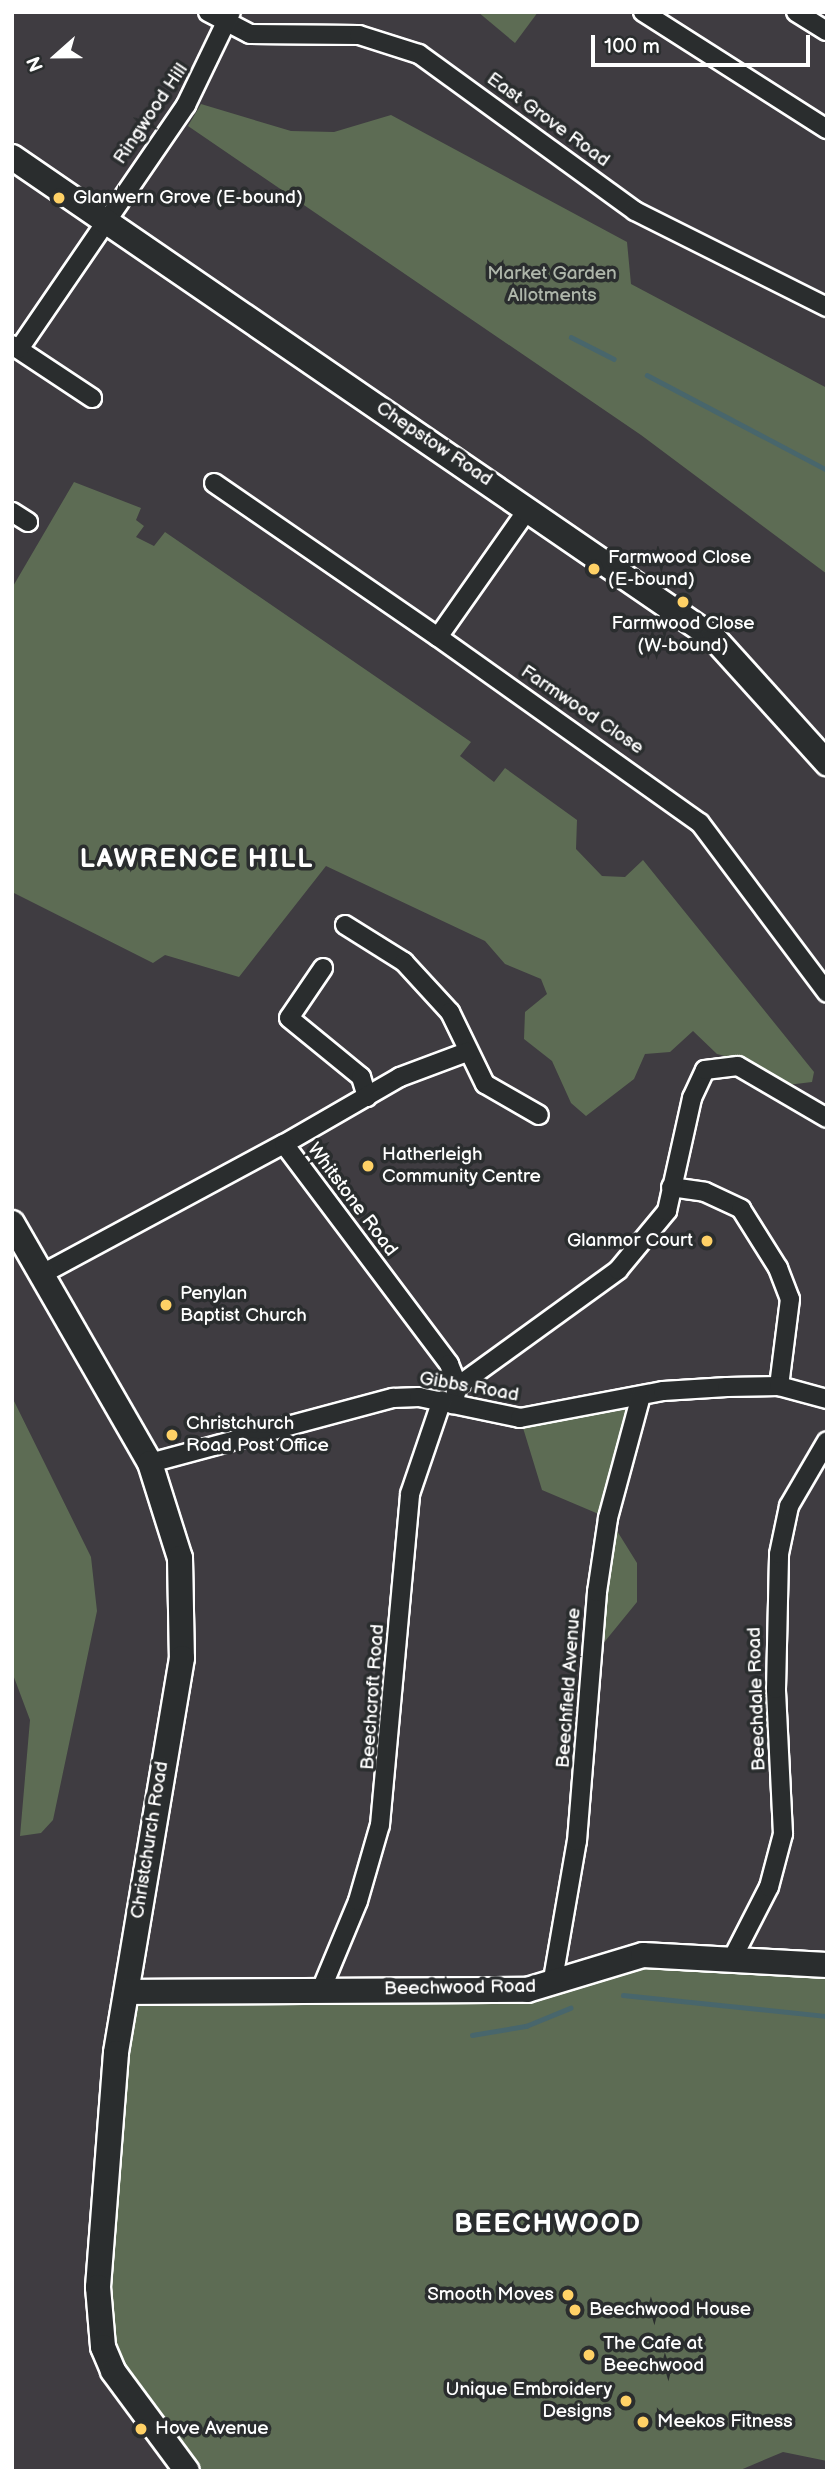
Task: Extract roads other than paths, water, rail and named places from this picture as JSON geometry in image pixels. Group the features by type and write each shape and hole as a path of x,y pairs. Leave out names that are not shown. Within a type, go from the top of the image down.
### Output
{"street":[{"path":"208,12 229,20"},
{"path":"643,12 827,129"},
{"path":"796,12 827,31"},
{"name":"Ringwood Hill","path":"16,347 186,105 229,20"},
{"name":"East Grove Road","path":"229,20 275,36 359,35 419,54 635,211 827,307"},
{"name":"Chepstow Road","path":"12,157 714,638 827,763"},
{"path":"16,347 92,398"},
{"name":"Farmwood Close","path":"214,483 438,637 700,823 827,993"},
{"path":"438,637 528,509"},
{"path":"12,512 27,522"},
{"path":"345,925 404,962 450,1012 467,1052 485,1084 539,1115"},
{"path":"323,968 289,1018 361,1076 367,1097"},
{"path":"284,1144 367,1097 467,1052"},
{"path":"451,1397 618,1270 667,1211 671,1187 705,1070 738,1066 827,1118"},
{"name":"Whitstone Road","path":"44,1273 284,1144 449,1364 451,1397"},
{"path":"671,1187 705,1192 740,1209 775,1262 790,1299 779,1386"},
{"name":"Christchurch Road","path":"12,1223 44,1273 150,1463 175,1536 185,1626 101,2185 98,2315 113,2371 187,2471"},
{"name":"Gibbs Road","path":"150,1463 393,1398 451,1397 520,1418 641,1396 779,1386 827,1399"},
{"name":"Beechfield Avenue","path":"552,1985 577,1841 603,1555 641,1396"},
{"name":"Beechcroft Road","path":"321,1990 358,1901 380,1825 410,1494 451,1397"},
{"name":"Beechdale Road","path":"733,1957 769,1887 783,1834 776,1689 779,1554 789,1506 827,1441"},
{"name":"Beechwood Road","path":"128,1992 552,1985 606,1962 643,1955 733,1957 827,1965"}],"waterway":[{"path":"571,337 614,359"},
{"path":"647,375 827,470"},
{"path":"623,1995 827,2016"},
{"path":"472,2035 526,2026 570,2008"}],"place":[{"name":"Glanwern Grove (E-bound)","path":"59,198"},
{"name":"Farmwood Close (E-bound)","path":"594,569"},
{"name":"Farmwood Close (W-bound)","path":"683,602"},
{"name":"Hatherleigh Community Centre","path":"368,1166"},
{"name":"Glanmor Court","path":"707,1241"},
{"name":"Penylan Baptist Church","path":"166,1305"},
{"name":"Christchurch Road Post Office","path":"172,1435"},
{"name":"Smooth Moves","path":"568,2295"},
{"name":"Beechwood House","path":"575,2310"},
{"name":"The Cafe at Beechwood","path":"589,2355"},
{"name":"Unique Embroidery Designs","path":"626,2401"},
{"name":"Meekos Fitness","path":"643,2422"},
{"name":"Hove Avenue","path":"141,2429"}],"district":[{"name":"LAWRENCE HILL","path":"197,860"},
{"name":"BEECHWOOD","path":"548,2225"}],"park label":[{"name":"Market Garden Allotments","path":"552,285"}]}
